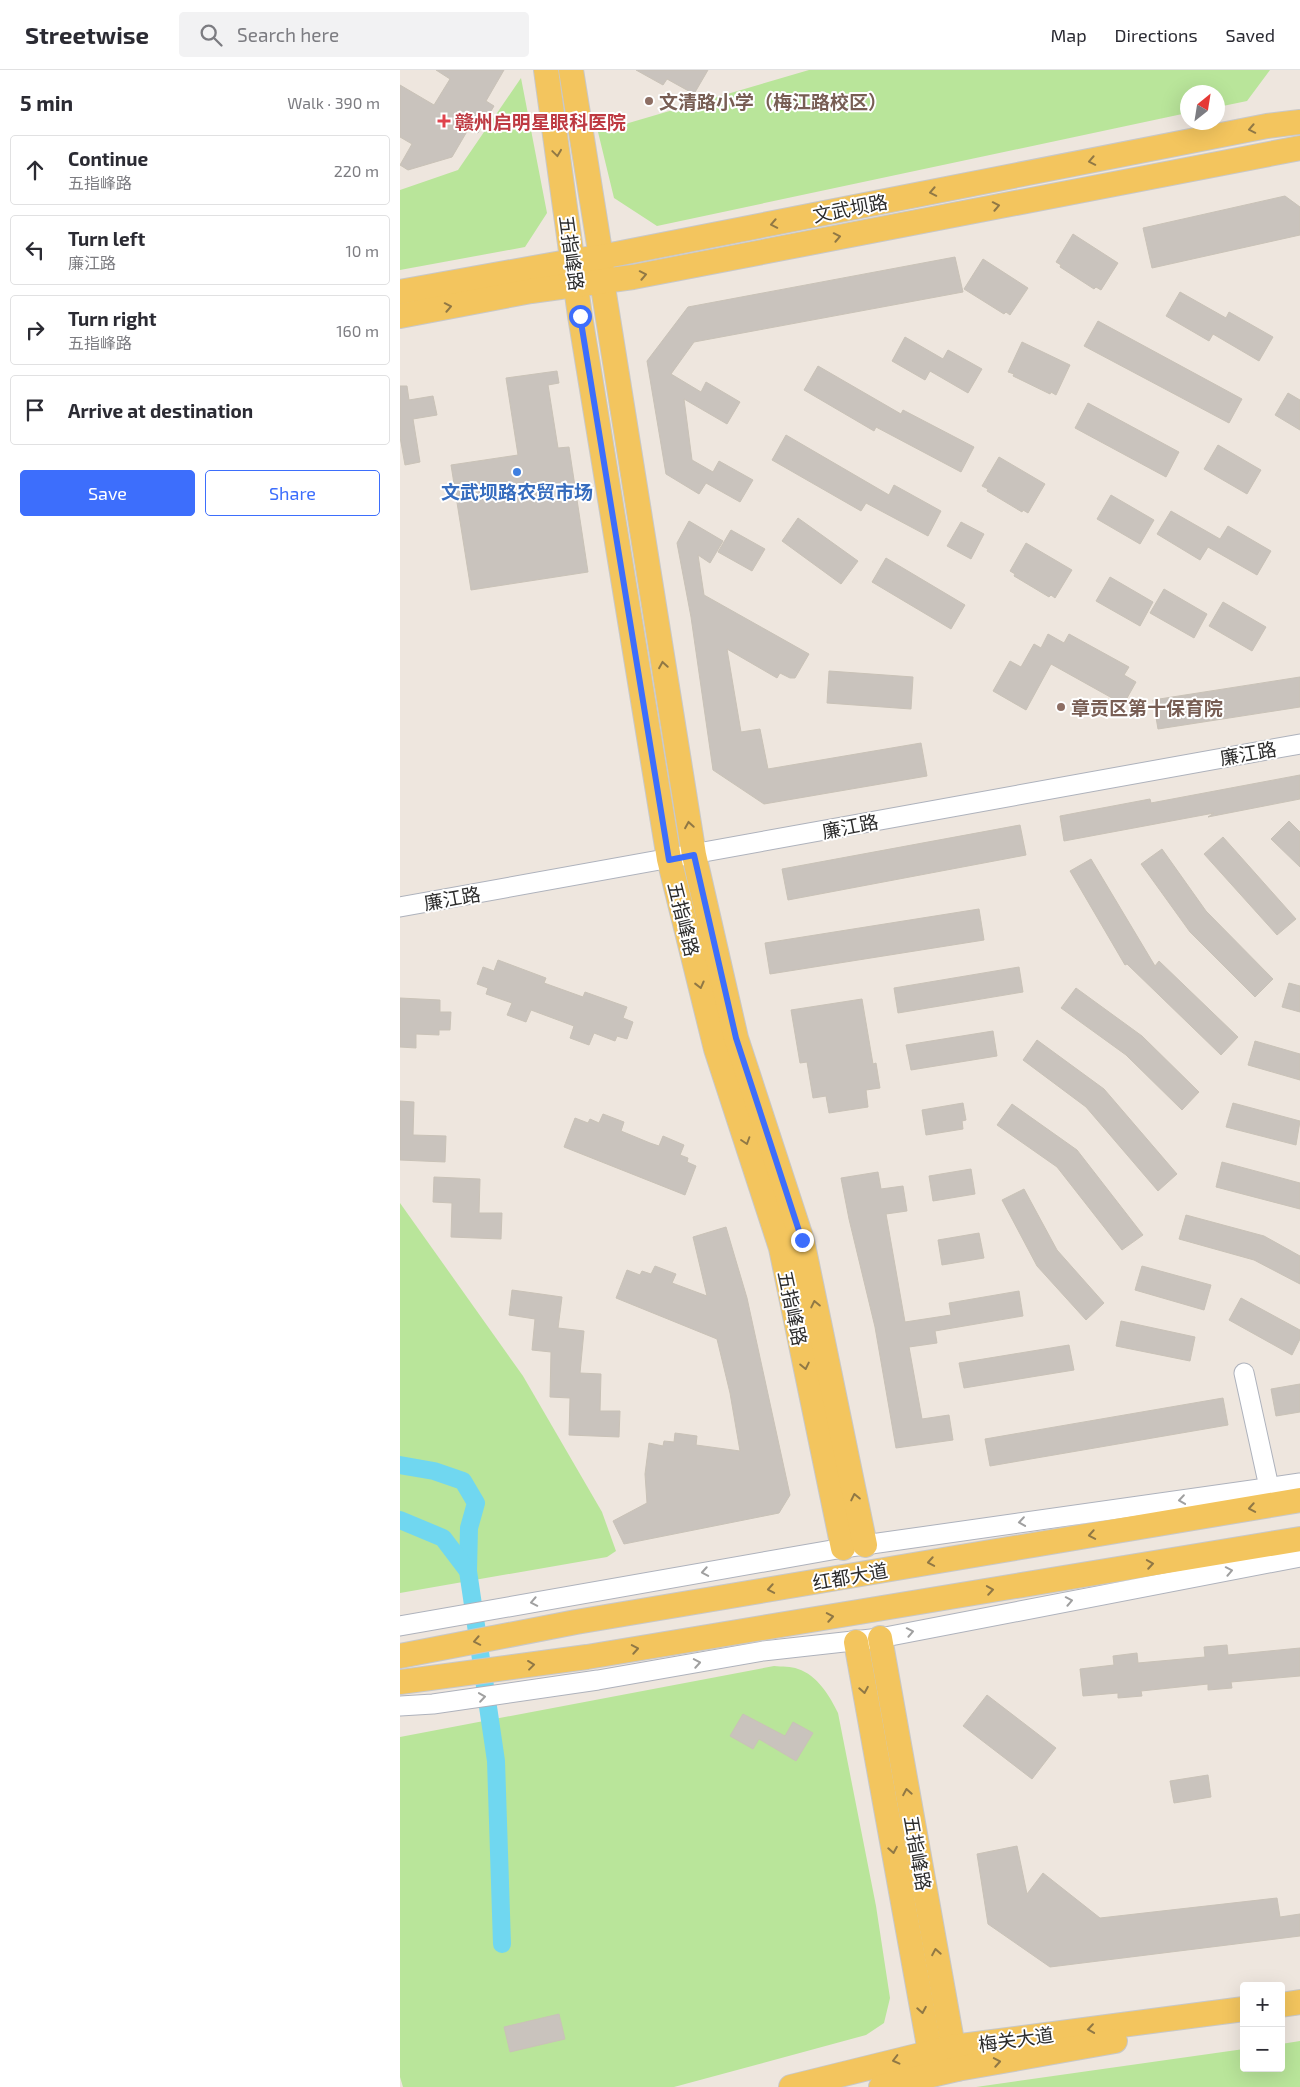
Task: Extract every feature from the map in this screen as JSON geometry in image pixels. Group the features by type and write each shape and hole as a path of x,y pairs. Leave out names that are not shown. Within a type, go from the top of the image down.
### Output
{"main road":[{"name":"五指峰路","path":"546,70 599,438 669,860 716,1049 781,1248 854,1546"},
{"name":"五指峰路","path":"571,70 694,855 736,1038 802,1240 854,1546"},
{"name":"文武坝路","path":"400,316 531,291 577,285 601,269 1257,128 1300,122"},
{"name":"文武坝路","path":"400,292 573,261 633,277 1300,148"},
{"name":"红都大道","path":"400,1656 576,1622 1300,1500"},
{"name":"红都大道","path":"400,1682 587,1657 1300,1539"},
{"name":"五指峰路","path":"880,1638 943,2060"},
{"path":"856,1642 943,2060"},
{"path":"1285,2004 1300,2002"},
{"name":"梅关大道","path":"791,2087 1240,2010"},
{"path":"1285,2019 1300,2017"},
{"name":"梅关大道","path":"881,2087 943,2060 1240,2023"}],"street":[{"name":"廉江路","path":"400,907 669,860 1032,791 1300,744"},
{"path":"1244,1374 1269,1487"},
{"path":"400,1626 854,1546 1300,1483"},
{"path":"400,1706 434,1704 598,1680 763,1651 856,1642 1300,1557"}],"green space":[{"path":"809,70 1270,70 1247,101 1225,106 1225,85 1180,85 1180,114 657,226 614,198 598,132"},
{"path":"521,78 547,213 525,247 400,270 400,190 458,170"},
{"path":"400,1203 523,1376 602,1512 616,1551 607,1557 400,1593"},
{"path":"774,1666 795,1668 811,1676 827,1693 838,1713 876,1906 890,1998 884,2023 866,2035 674,2087 403,2087 400,2077 400,1737"},
{"path":"1300,2041 1300,2087 976,2087 1240,2050 1240,2072 1285,2072 1285,2043"}],"building":[{"name":"赣州启明星眼科医院","path":"436,70 504,70 486,101 494,106 478,133 469,128 452,157 408,170 400,165 412,144 400,137 400,85 434,105 450,79"},
{"path":"636,70 708,70 694,94 667,79 663,85"},
{"path":"1285,196 1300,207 1300,235 1152,268 1143,228"},
{"path":"1073,234 1118,263 1101,290 1096,287 1094,289 1060,267 1061,265 1056,262"},
{"path":"955,257 963,292 694,342 671,374 701,392 706,382 740,402 727,424 684,399 692,460 713,472 719,461 753,480 740,502 706,483 699,494 666,474 647,361 688,307"},
{"path":"983,259 1028,288 1010,315 1006,312 1004,314 964,289"},
{"path":"1180,292 1226,318 1229,312 1273,337 1259,361 1213,334 1209,341 1166,316"},
{"path":"1098,321 1242,399 1229,423 1084,346"},
{"path":"905,337 943,359 948,350 982,369 968,393 930,371 925,380 892,361"},
{"path":"1022,342 1070,365 1056,395 1051,392 1050,394 1008,372"},
{"path":"818,366 901,414 903,410 974,447 961,472 876,427 874,431 804,390"},
{"path":"557,371 559,383 548,385 558,448 569,447 588,572 471,590 451,465 518,455 506,378"},
{"path":"400,386 407,386 409,400 433,396 437,415 413,419 420,462 405,465 400,437"},
{"path":"1288,393 1300,400 1300,430 1275,415"},
{"path":"1088,403 1179,452 1166,477 1075,428"},
{"path":"786,435 889,495 894,485 941,511 928,536 866,503 861,511 772,460"},
{"path":"1218,445 1261,470 1247,494 1204,469"},
{"path":"999,457 1045,484 1028,513 1023,510 1022,512 982,486"},
{"path":"1111,495 1154,520 1140,544 1097,519"},
{"path":"1171,511 1220,539 1228,526 1271,551 1257,575 1208,547 1200,560 1157,534"},
{"path":"798,518 858,561 841,584 782,541"},
{"path":"689,521 723,541 710,563 698,555 704,595 809,654 795,678 790,678 780,673 777,678 727,649 741,732 760,729 768,769 921,743 927,776 764,804 713,770 691,617 677,543"},
{"path":"961,522 984,534 971,559 947,546"},
{"path":"731,530 765,549 752,571 718,552"},
{"path":"1026,543 1072,570 1055,598 1051,595 1049,597 1014,576 1015,574 1010,571"},
{"path":"886,558 965,605 951,629 872,582"},
{"path":"1110,577 1153,602 1140,626 1096,601"},
{"path":"1164,589 1207,614 1194,638 1150,613"},
{"path":"1223,602 1266,627 1252,651 1209,626"},
{"path":"1048,634 1064,643 1069,634 1129,667 1124,675 1136,682 1121,709 1109,703 1112,698 1051,664 1026,710 993,691 1010,661 1021,667 1034,644 1041,648"},
{"path":"829,671 913,677 911,709 827,703"},
{"path":"1300,677 1300,707 1158,729 1153,700"},
{"path":"1300,775 1300,799 1208,817 1214,813 1064,841 1060,816 1150,799 1151,803"},
{"path":"1289,821 1300,832 1300,867 1271,839"},
{"path":"1020,825 1026,855 788,900 782,869"},
{"path":"1223,837 1296,919 1277,935 1204,854"},
{"path":"1162,849 1206,911 1273,979 1255,997 1190,932 1141,864"},
{"path":"1091,859 1155,966 1159,961 1238,1037 1221,1055 1127,964 1125,965 1070,871"},
{"path":"979,909 984,940 770,974 765,943"},
{"path":"498,960 546,978 544,983 583,997 585,992 627,1007 623,1018 633,1022 627,1039 617,1036 615,1041 594,1033 589,1045 570,1038 574,1026 531,1010 526,1022 507,1015 512,1003 486,994 488,988 477,984 483,967 494,971"},
{"path":"1019,967 1023,992 898,1013 894,988"},
{"path":"1289,983 1300,986 1300,1012 1282,1007"},
{"path":"1076,988 1142,1036 1199,1092 1182,1110 1126,1055 1061,1008"},
{"path":"400,998 440,1000 440,1012 451,1012 450,1030 439,1030 439,1035 416,1034 416,1048 400,1047"},
{"path":"862,999 873,1064 876,1063 880,1088 866,1090 868,1107 829,1113 826,1096 813,1098 807,1062 800,1063 791,1010"},
{"path":"993,1031 997,1056 911,1070 906,1045"},
{"path":"1037,1040 1104,1089 1177,1174 1158,1191 1086,1107 1023,1060"},
{"path":"1255,1041 1300,1054 1300,1080 1248,1065"},
{"path":"400,1101 414,1102 413,1135 446,1136 445,1162 400,1160"},
{"path":"963,1103 966,1120 962,1121 963,1129 926,1135 922,1110"},
{"path":"1233,1103 1300,1121 1296,1145 1226,1127"},
{"path":"1012,1104 1077,1150 1143,1235 1122,1250 1057,1167 997,1125"},
{"path":"603,1114 624,1122 621,1131 650,1143 659,1146 663,1136 684,1145 680,1155 688,1158 687,1162 696,1166 685,1195 564,1147 575,1118 588,1123 590,1119 599,1123"},
{"path":"1222,1162 1300,1183 1300,1209 1216,1187"},
{"path":"971,1169 975,1194 933,1201 929,1176"},
{"path":"878,1172 881,1189 903,1186 907,1211 886,1214 905,1322 951,1315 949,1303 1019,1291 1023,1316 935,1331 937,1343 909,1347 922,1419 949,1415 953,1440 896,1448 875,1327 841,1178"},
{"path":"434,1177 480,1179 479,1213 502,1213 501,1239 451,1237 452,1203 433,1202"},
{"path":"1024,1189 1057,1250 1104,1303 1086,1320 1037,1266 1002,1200"},
{"path":"1186,1215 1264,1236 1300,1256 1300,1284 1254,1260 1179,1239"},
{"path":"726,1227 747,1298 790,1495 779,1513 624,1544 613,1521 647,1503 645,1474 649,1443 663,1446 664,1441 674,1442 675,1433 697,1436 696,1445 740,1451 730,1393 717,1339 616,1298 627,1270 640,1275 642,1271 651,1274 655,1266 676,1274 672,1283 707,1296 693,1237"},
{"path":"979,1233 984,1258 942,1265 938,1240"},
{"path":"1142,1266 1211,1285 1204,1310 1135,1290"},
{"path":"512,1290 562,1297 558,1328 584,1331 580,1373 601,1374 600,1411 620,1411 619,1437 569,1435 570,1398 550,1397 551,1352 532,1350 535,1319 509,1315"},
{"path":"1241,1298 1300,1330 1300,1339 1292,1355 1229,1320"},
{"path":"1121,1321 1195,1337 1190,1361 1116,1346"},
{"path":"1069,1345 1074,1370 964,1388 959,1363"},
{"path":"1300,1384 1300,1412 1276,1416 1271,1389"},
{"path":"1223,1398 1228,1425 990,1466 985,1439"},
{"path":"1227,1645 1228,1655 1300,1648 1300,1676 1231,1682 1232,1688 1208,1690 1208,1684 1141,1691 1142,1696 1118,1698 1118,1693 1083,1696 1080,1669 1114,1665 1113,1656 1137,1653 1138,1663 1205,1657 1204,1647"},
{"path":"987,1695 1056,1748 1032,1779 963,1726"},
{"path":"743,1714 785,1736 793,1722 813,1733 796,1761 759,1739 753,1749 730,1736"},
{"path":"1208,1775 1211,1797 1174,1803 1170,1781"},
{"path":"1017,1846 1027,1894 1043,1873 1100,1918 1277,1898 1280,1917 1300,1914 1300,1936 1050,1967 988,1924 977,1854"},
{"path":"559,2014 565,2039 510,2052 504,2027"}],"waterway":[{"path":"400,1465 434,1471 463,1481 476,1503 469,1528 468,1571"},
{"path":"400,1520 443,1538 468,1571 496,1761 502,1944"}],"place":[{"name":"文清路小学（梅江路校区）","path":"649,101"},
{"name":"赣州启明星眼科医院","path":"444,121"},
{"name":"文武坝路农贸市场","path":"517,472"},
{"name":"章贡区第十保育院","path":"1061,707"}],"route":[{"path":"580,316 669,860 694,855 736,1038 802,1240"}]}
